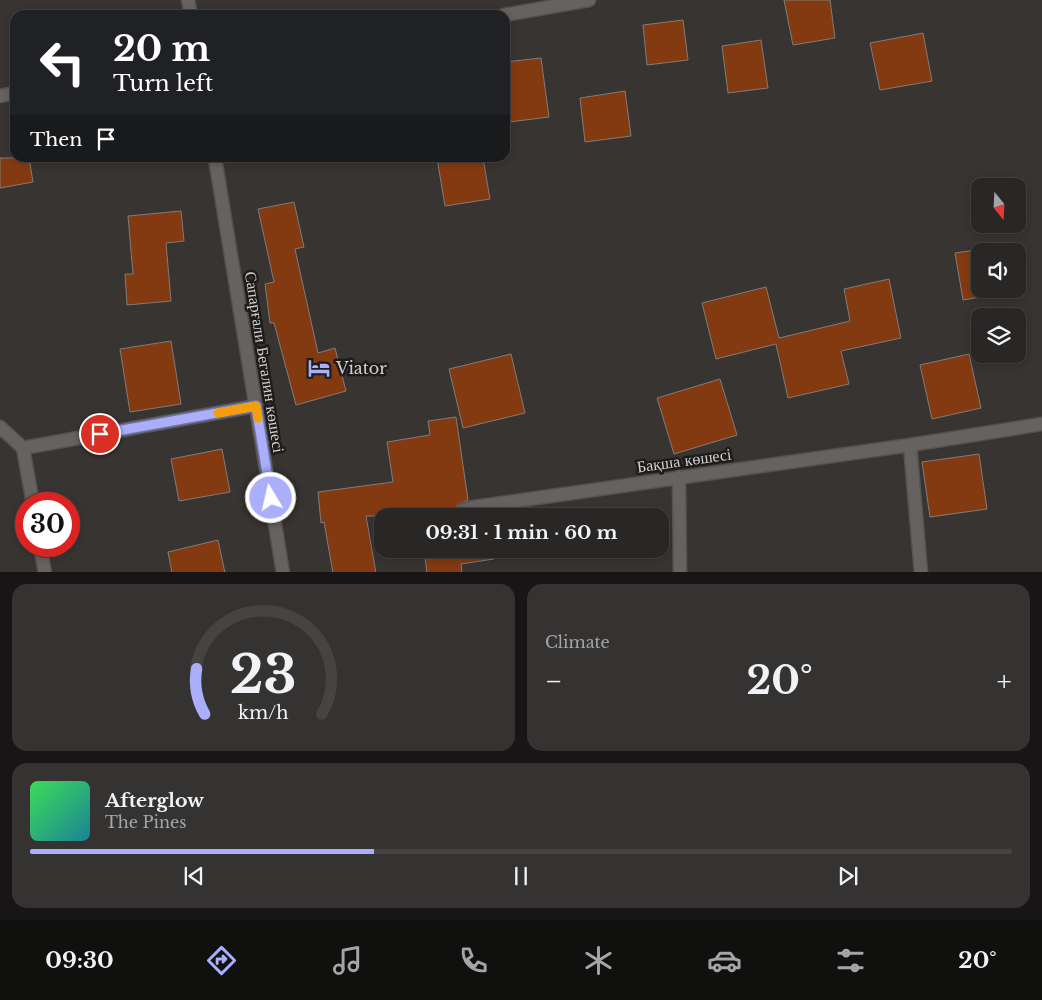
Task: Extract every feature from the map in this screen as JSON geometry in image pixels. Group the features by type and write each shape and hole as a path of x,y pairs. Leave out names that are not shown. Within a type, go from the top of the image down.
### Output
{"street":[{"path":"510,14 589,0"},
{"name":"Сапарғали Бегалин көшесі","path":"216,162 283,572"},
{"path":"23,448 256,406"},
{"name":"Бақша көшесі","path":"470,508 910,445 1042,424"},
{"path":"0,427 23,448 31,492"},
{"path":"910,445 921,572"},
{"path":"679,477 680,572"},
{"path":"42,557 45,572"}],"building":[{"path":"784,0 830,0 835,38 793,45"},
{"path":"683,20 688,60 647,65 643,25"},
{"path":"923,33 932,81 880,90 870,43"},
{"path":"761,40 768,88 728,93 722,46"},
{"path":"541,58 549,117 510,122 510,61"},
{"path":"625,91 631,136 585,142 580,98"},
{"path":"0,158 10,158 10,162 30,162 33,182 0,188"},
{"path":"438,162 484,162 490,199 445,206"},
{"path":"294,202 304,247 295,249 318,353 335,348 346,391 296,405 274,323 270,323 265,284 274,282 258,209"},
{"path":"181,211 184,241 166,243 171,301 127,305 125,274 133,274 128,216"},
{"path":"971,251 971,298 975,298 963,300 955,253"},
{"path":"889,279 901,338 841,351 849,384 788,398 776,344 716,359 702,303 766,287 779,338 850,321 844,289"},
{"path":"171,341 181,404 130,412 120,349"},
{"path":"511,354 525,413 463,428 449,369"},
{"path":"969,354 981,408 932,419 920,365"},
{"path":"720,379 737,435 674,454 657,398"},
{"path":"456,417 468,500 457,505 456,508 374,508 374,516 366,516 376,572 333,572 324,522 321,523 318,492 393,482 387,442 430,435 428,421"},
{"path":"222,449 230,492 179,501 171,459"},
{"path":"979,454 987,509 930,517 922,462"},
{"path":"218,540 225,572 172,572 168,552"},
{"path":"425,558 494,558 461,564 462,572 427,572"}],"slow traffic":[{"path":"218,413 256,406 258,418"}],"place":[{"name":"Viator","path":"319,368"}],"route":[{"path":"100,434 256,406 271,498"}]}
